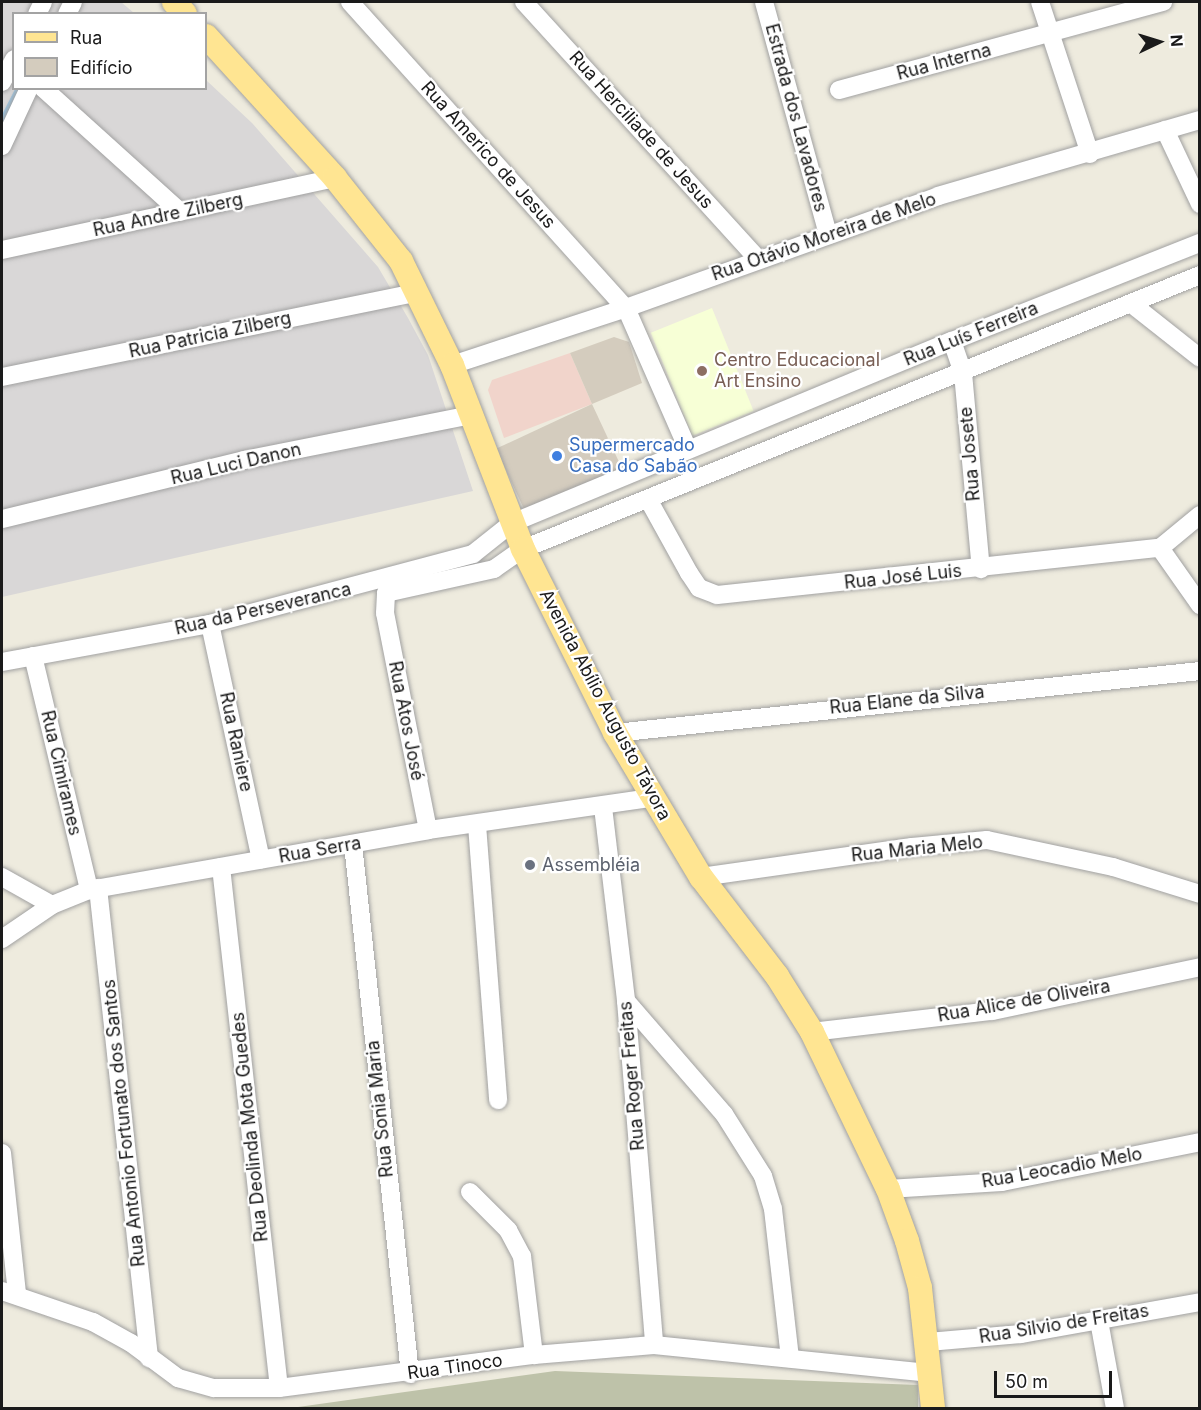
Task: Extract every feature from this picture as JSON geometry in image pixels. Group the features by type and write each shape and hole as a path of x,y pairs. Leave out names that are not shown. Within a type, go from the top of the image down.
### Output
{"main road":[{"name":"Avenida Abílio Augusto Távora","path":"207,37 334,178 386,240 418,292 452,365 523,549 615,733 651,798 701,877 777,976 812,1032 888,1189 912,1258 928,1342 933,1408"}],"street":[{"name":"Rua Americo de Jesus","path":"350,2 626,308 688,449"},
{"name":"Rua Herciliade de Jesus","path":"524,2 758,260"},
{"name":"Estrada dos Lavadores","path":"764,2 828,234"},
{"path":"1040,2 1090,154"},
{"name":"Rua Interna","path":"839,90 1049,35 1163,2"},
{"path":"2,82 12,63"},
{"path":"2,146 27,90"},
{"path":"44,90 180,212"},
{"name":"Rua Otávio Moreira de Melo","path":"452,365 626,308 938,196 1090,154 1200,120"},
{"path":"1165,130 1200,204"},
{"name":"Rua Andre Zilberg","path":"2,250 334,178"},
{"name":"Rua Luís Ferreira","path":"512,523 952,341 1200,243"},
{"name":"Rua Luís Ferreira","path":"385,613 384,597 391,590 494,569 523,549 1133,305 1200,275"},
{"name":"Rua Patricia Zilberg","path":"2,377 418,292"},
{"path":"1133,305 1200,357"},
{"name":"Rua Josete","path":"952,341 963,372 981,569"},
{"name":"Rua Luci Danon","path":"2,519 244,460 471,415"},
{"path":"656,463 667,491"},
{"name":"Rua José Luis","path":"648,499 689,573 708,593 736,595 1160,548"},
{"path":"1200,515 1160,548 1200,605"},
{"name":"Rua da Perseveranca","path":"2,662 210,624 464,557 492,542 512,523"},
{"name":"Rua Atos José","path":"385,613 428,830"},
{"name":"Rua Raniere","path":"210,624 261,860"},
{"name":"Rua Cimirames","path":"33,656 93,889"},
{"name":"Rua Elane da Silva","path":"615,733 1200,671"},
{"name":"Rua Serra","path":"2,939 52,905 93,889 428,830 603,807 651,798"},
{"name":"Rua Roger Freitas","path":"603,807 626,1000 654,1345"},
{"path":"477,825 498,1100"},
{"name":"Rua Maria Melo","path":"701,877 912,847 987,840 1113,867 1200,894"},
{"name":"Rua Sonia Maria","path":"352,844 410,1374"},
{"name":"Rua Deolinda Mota Guedes","path":"220,867 279,1388"},
{"path":"2,877 52,905"},
{"name":"Rua Antonio Fortunato dos Santos","path":"93,889 149,1358"},
{"name":"Rua Alice de Oliveira","path":"812,1032 992,1011 1200,967"},
{"path":"626,1000 724,1114 763,1176 773,1209 790,1358"},
{"name":"Rua Leocadio Melo","path":"888,1189 1002,1182 1200,1142"},
{"path":"2,1153 9,1292"},
{"path":"470,1192 508,1230 522,1256 534,1355"},
{"name":"Rua Tinoco","path":"9,1292 108,1329 149,1358 192,1384 234,1389 279,1388 410,1374 534,1355 654,1345 931,1373"},
{"name":"Rua Silvio de Freitas","path":"928,1342 1021,1334 1200,1302"},
{"path":"1098,1321 1115,1408"}],"shaded area":[{"path":"2,2 121,2 133,12 12,12 12,90 207,90 207,81 252,123 378,267 428,355 473,491 2,597"},
{"name":"Centro Educacional Art Ensino","path":"712,308 754,411 692,436 651,333"},
{"path":"570,353 592,404 504,438 488,390 492,380"},
{"path":"555,1371 918,1385 918,1408 291,1408"}],"building":[{"path":"614,337 629,342 642,383 592,404 570,353"},
{"name":"Supermercado Casa do Sabão","path":"592,404 622,469 526,514 496,449"}],"waterway":[{"path":"2,119 17,90"}],"place":[{"name":"Centro Educacional Art Ensino","path":"702,371"},
{"name":"Supermercado Casa do Sabão","path":"557,456"},
{"name":"Assembléia","path":"530,865"}]}
